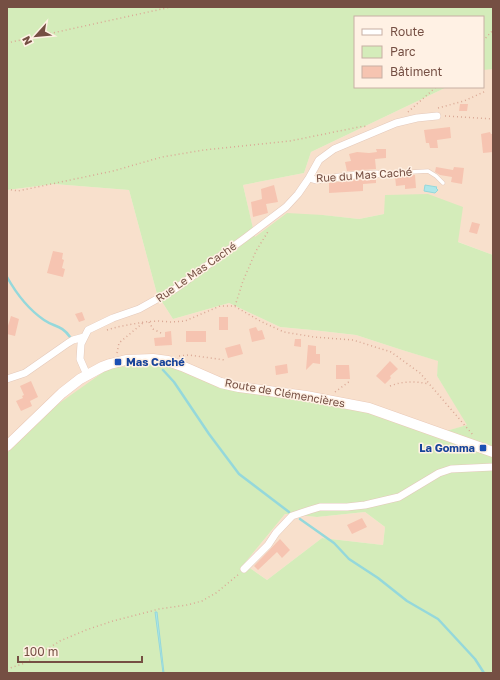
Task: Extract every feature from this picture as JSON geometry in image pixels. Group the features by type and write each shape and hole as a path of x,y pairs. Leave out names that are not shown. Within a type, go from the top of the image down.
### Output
{"street":[{"name":"Rue du Mas Caché","path":"377,174 316,180 309,178 319,160 334,149 396,123 437,112"},
{"name":"Rue Le Mas Caché","path":"7,379 25,373 68,343 84,337 88,330 112,318 138,309 175,289 286,207 298,194 309,178"},
{"path":"84,337 81,344 80,359 87,375"},
{"name":"Route de Clémencières","path":"7,446 62,393 80,379 102,367 115,363 126,360 153,359 171,362 221,383 239,387 306,396 370,408 493,452"},
{"path":"244,570 268,546 276,532 292,516 320,508 365,505 399,497 439,473 451,469 493,467"}],"lane":[{"name":"Rue du Mas Caché","path":"377,174 428,171 443,183"}],"path":[{"path":"7,43 171,7"},
{"path":"484,40 493,30"},
{"path":"407,113 435,88"},
{"path":"437,112 486,90"},
{"path":"437,112 493,119"},
{"path":"7,189 18,191 54,184 113,171 162,157 204,150 290,141 373,125"},
{"path":"234,306 256,251 276,215"},
{"path":"104,331 144,322 171,322 185,320 220,306 234,306 260,321 284,332 314,337 353,340 391,352 420,373 482,444 483,448"},
{"path":"115,363 119,343 144,322"},
{"path":"149,322 153,329 161,333"},
{"path":"171,362 176,357 181,355 225,360"},
{"path":"329,401 341,386 350,381"},
{"path":"390,386 400,382 429,384"},
{"path":"7,669 25,663 60,642 86,630 159,609 187,605 202,600 216,593 244,570"}],"shaded area":[{"path":"484,69 493,69 493,255 384,214 359,219 322,215 255,238 243,185 304,173 311,152 445,88 484,88"},
{"path":"54,184 129,190 157,294 173,319 229,303 280,327 356,335 439,361 437,376 468,425 432,435 54,407 7,453 7,190"},
{"path":"365,512 385,527 383,545 322,538 267,580 244,564 285,514 317,517"}],"green space":[{"path":"7,7 493,7 493,69 484,70 484,16 354,16 354,88 445,88 311,152 304,173 243,185 255,237 287,213 359,219 384,214 385,195 428,194 463,207 458,242 493,255 493,673 7,673 7,453 54,407 109,368 163,363 279,397 371,403 432,435 467,425 437,376 438,361 356,335 280,327 229,303 173,319 157,294 129,190 54,184 7,190","holes":["365,512 385,527 383,545 322,538 267,580 244,564 285,514 317,517"]}],"water":[{"path":"425,185 437,187 436,188 438,190 435,193 424,191"},
{"path":"155,612 157,612 164,673 163,673"}],"building":[{"path":"460,104 468,104 467,111 459,111"},
{"path":"450,127 451,138 437,140 438,148 430,148 429,143 426,143 424,130"},
{"path":"490,132 493,134 493,152 483,153 481,134"},
{"path":"376,149 386,149 386,158 375,159 376,169 347,171 345,162 351,161 349,154 357,152 377,152"},
{"path":"436,167 453,170 454,167 464,168 462,184 451,182 452,177 440,175 435,172"},
{"path":"415,175 416,188 405,189 405,185 396,186 395,176"},
{"path":"376,179 376,183 363,184 363,191 329,193 329,183"},
{"path":"274,185 278,202 266,204 268,213 253,217 251,202 262,199 261,189"},
{"path":"472,222 480,224 477,234 469,232"},
{"path":"53,251 63,253 62,259 64,260 62,268 65,269 63,277 47,273"},
{"path":"82,312 85,320 79,322 75,314"},
{"path":"11,316 19,319 15,336 7,334"},
{"path":"219,317 228,317 228,330 219,330"},
{"path":"256,327 258,331 262,330 265,339 252,342 249,329"},
{"path":"171,331 172,345 155,346 154,338 165,337 165,332"},
{"path":"186,331 206,331 206,342 186,342"},
{"path":"295,339 301,339 301,347 294,346"},
{"path":"240,344 243,354 228,358 225,348"},
{"path":"308,345 316,346 316,354 320,354 320,364 313,363 306,370"},
{"path":"390,361 398,369 390,376 391,378 385,384 376,376"},
{"path":"287,364 288,373 276,375 275,366"},
{"path":"336,365 349,365 350,379 336,379"},
{"path":"31,381 38,397 30,401 32,406 21,411 16,401 23,398 22,396 24,395 20,386"},
{"path":"362,518 367,527 352,534 347,525"},
{"path":"280,539 290,550 282,558 277,552 258,570 254,566"}],"waterway":[{"path":"7,277 18,295 33,311 44,320 64,330 70,337"},
{"path":"163,370 174,382 209,434 239,474 289,512"},
{"path":"300,519 334,543 349,559 378,578 407,601 438,619 475,659 484,673"}],"place":[{"name":"Mas Caché","path":"118,362"},
{"name":"La Gomma","path":"483,448"}]}
